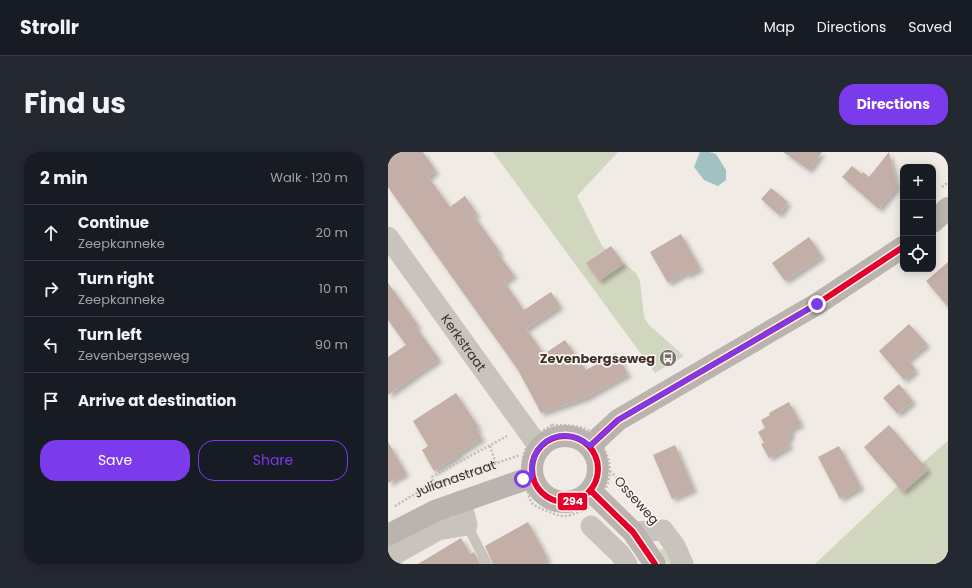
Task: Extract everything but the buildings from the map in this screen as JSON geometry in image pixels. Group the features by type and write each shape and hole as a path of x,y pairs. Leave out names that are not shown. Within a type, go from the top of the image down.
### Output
{"street":[{"path":"936,219 948,208"},
{"name":"Kerkstraat","path":"388,237 525,426 532,451"},
{"path":"590,446 618,420 817,304 900,249"},
{"path":"564,436 578,438 590,446 598,462 599,471 597,480 591,491 575,501 564,503 554,501 544,495 537,487 532,477 532,451 550,439 564,436"},
{"name":"Julianastraat","path":"388,535 435,511 532,477"},
{"name":"Osseweg","path":"591,491 633,532 653,563"},
{"name":"Julianastraat","path":"461,501 467,525"},
{"path":"388,558 438,530 467,525"},
{"path":"591,526 620,554 627,564"},
{"name":"Osseweg","path":"633,532 663,530 675,546 683,564"}],"lane":[{"path":"467,525 487,564"}],"path":[{"path":"434,485 432,477 525,426"},
{"name":"Julianastraat","path":"394,506 425,488 532,451"},
{"name":"Osseweg","path":"610,471 649,512 663,530"}],"green space":[{"path":"493,152 618,152 577,196 602,246 636,273 640,281 644,317 649,325 684,356 655,373"},
{"path":"948,441 948,564 815,564 921,464"},
{"path":"667,547 677,564 668,564 660,551 661,549"}],"water":[{"path":"700,152 716,154 726,170 726,180 718,186 704,180 694,167"}],"transit line":[{"name":"294","path":"590,446 618,420 817,304 900,249"},
{"name":"294","path":"559,436 571,436 584,441 589,445 596,456 598,469 596,482 589,493 578,500 571,502 559,502 546,497 537,488 532,475 532,463 537,450 546,441 559,436"},
{"name":"294","path":"591,491 633,532 655,564"}],"place":[{"name":"Zevenbergseweg","path":"668,358"}],"route":[{"path":"523,479 532,477 532,461 535,454 539,448 550,439 564,436 578,438 590,446 618,420 817,304"}]}
